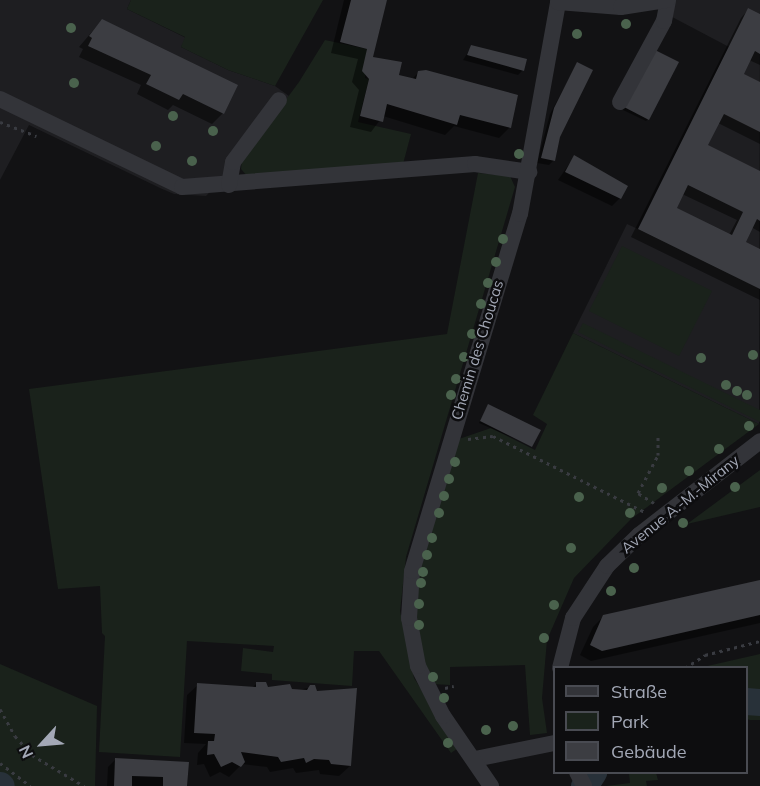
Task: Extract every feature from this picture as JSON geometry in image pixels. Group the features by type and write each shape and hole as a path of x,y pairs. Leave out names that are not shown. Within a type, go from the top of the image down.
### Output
{"street":[{"path":"620,102 664,21 668,0"},
{"name":"Chemin des Choucas","path":"491,786 429,692 410,633 412,571 529,172 558,2 621,7 668,0"},
{"path":"0,99 173,185 194,188 475,164 529,172"},
{"path":"229,185 233,162 279,100"},
{"name":"Avenue A.-M.-Mirany","path":"561,666 573,618 607,566 639,535 760,441"},
{"path":"475,759 553,743"}],"path":[{"path":"452,431 476,441 493,436 645,512"},
{"path":"656,504 638,493 658,455 658,433"},
{"path":"688,666 705,655 760,641"},
{"path":"0,709 15,736 32,754 84,786"},
{"path":"0,763 30,786"}],"shaded area":[{"path":"0,0 131,0 127,9 186,38 181,47 228,70 275,86 289,96 242,159 206,196 174,194 29,125 0,180"},
{"path":"640,0 760,0 759,424 573,333 627,224 638,229 729,47"}],"green space":[{"path":"131,0 323,0 275,86 228,70 181,47 185,37 127,9"},
{"path":"325,40 367,49 365,78 369,79 358,122 411,134 403,164 247,176 241,169 242,159 299,82"},
{"path":"478,173 510,176 515,187 406,557 400,611 414,678 458,748 451,753 379,651 354,651 352,686 272,680 272,674 241,671 243,648 273,652 274,646 187,641 180,757 99,752 105,636 102,633 100,586 58,589 29,389 447,334"},
{"path":"622,246 712,291 679,356 589,311"},
{"path":"583,323 760,410 760,422 578,332"},
{"path":"573,333 759,424 631,519 574,578 547,640 542,698 547,733 530,735 525,665 450,667 450,685 433,684 421,656 415,626 417,581 456,440 491,428 535,450 547,424 533,415"},
{"path":"760,470 760,507 687,524"},
{"path":"760,654 760,720 748,719 748,666 707,666"},
{"path":"0,664 97,706 95,786 0,786"},
{"path":"629,774 656,774 658,780 646,781 647,786 606,786 630,783"}],"building":[{"path":"351,0 387,0 373,57 402,62 399,75 416,79 418,71 426,70 518,95 511,128 460,115 457,125 387,104 383,122 360,116 369,79 362,71 367,49 340,42"},
{"path":"748,8 760,14 760,54 755,51 744,74 760,82 760,132 724,114 708,145 760,171 760,221 757,219 746,242 760,249 760,289 638,229","holes":["688,185 743,212 732,235 677,208"]},
{"path":"102,19 238,85 224,114 183,94 179,100 146,84 151,75 88,46 92,38 89,36"},
{"path":"471,45 527,59 524,71 467,55"},
{"path":"653,49 679,62 649,120 624,107"},
{"path":"577,62 593,70 560,137 555,161 541,158 554,108"},
{"path":"574,155 628,186 621,199 565,172"},
{"path":"488,404 541,430 532,447 480,421"},
{"path":"760,580 760,615 602,651 590,645 603,615"},
{"path":"256,682 266,682 268,687 290,684 292,689 307,690 310,685 315,685 317,691 357,688 351,766 331,764 329,760 314,759 306,763 304,758 281,762 278,757 241,752 245,762 241,767 232,762 221,767 214,754 207,755 208,741 214,741 215,734 194,733 197,683 256,687"},
{"path":"115,758 189,762 187,786 163,786 163,777 132,776 132,786 114,786"}],"waterway":[{"path":"748,701 760,702"},
{"path":"584,786 592,774"}]}
